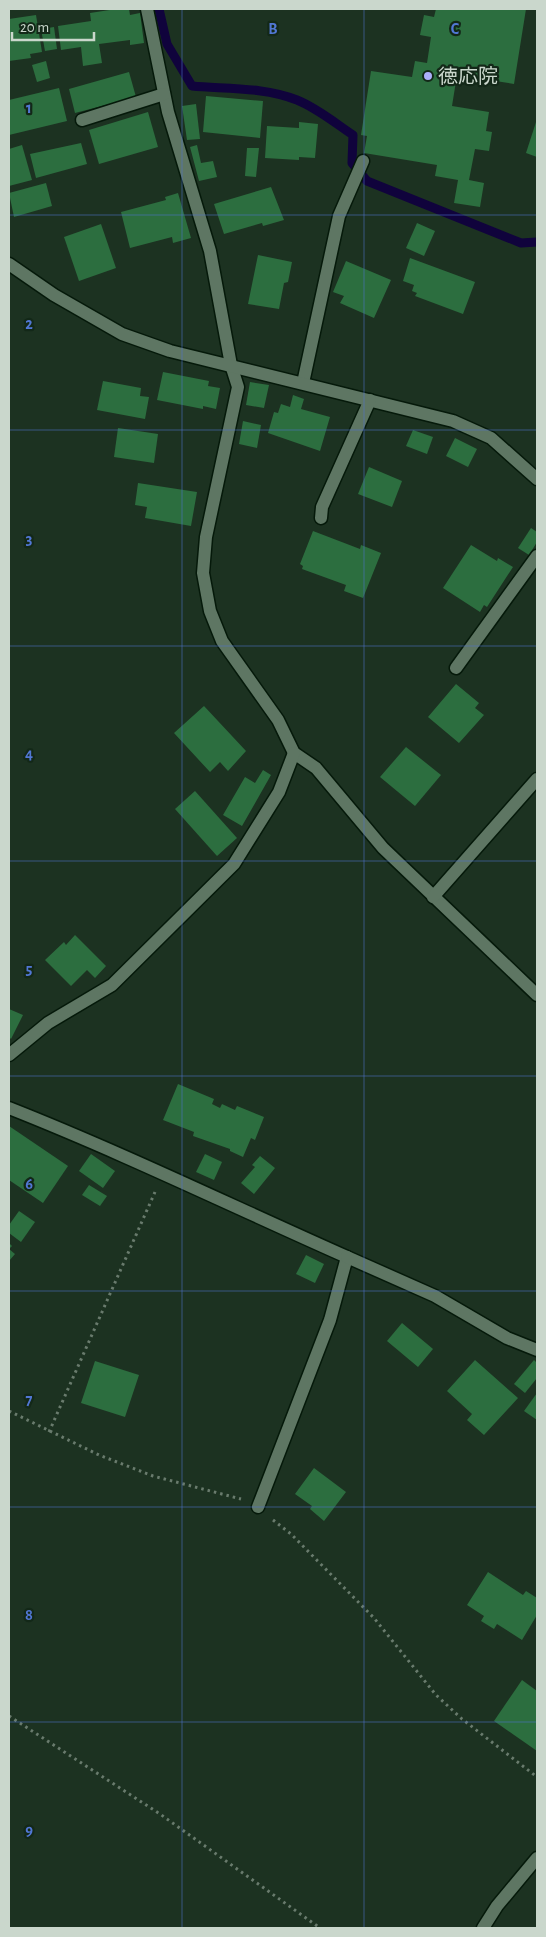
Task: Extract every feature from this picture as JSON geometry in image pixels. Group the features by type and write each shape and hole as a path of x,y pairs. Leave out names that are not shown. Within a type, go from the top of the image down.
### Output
{"street":[{"path":"147,9 164,94 210,251 231,365 238,387 206,537 204,573 210,611 222,641 278,720 294,753 316,768 383,848 537,995"},
{"path":"82,120 164,94"},
{"path":"303,384 339,216 363,161"},
{"path":"9,264 54,295 122,334 170,351 453,421 491,438 537,479"},
{"path":"321,518 322,507 370,400"},
{"path":"456,668 537,556"},
{"path":"9,1055 48,1023 112,985 234,864 278,792 294,753"},
{"path":"433,897 537,779"},
{"path":"9,1108 94,1141 163,1175 434,1296 507,1338 537,1350"},
{"path":"258,1507 330,1320 347,1257"},
{"path":"483,1928 497,1906 537,1858"}],"path":[{"path":"49,1432 163,1175"},
{"path":"9,1411 99,1455 153,1476 246,1500 258,1507 291,1534 374,1618 436,1695 462,1719 537,1777"},
{"path":"9,1716 160,1814 320,1928"}],"building":[{"path":"129,9 130,15 140,13 144,43 130,45 130,40 99,44 102,63 83,66 81,47 61,50 58,26 91,21 90,13"},
{"path":"436,9 526,9 514,84 457,75 452,106 489,112 486,131 492,132 489,151 475,149 469,180 484,183 480,207 454,203 458,180 435,176 437,165 364,153 367,136 361,135 371,71 412,77 415,61 427,63 431,37 420,35 424,15 434,17"},
{"path":"36,15 42,52 30,54 31,58 9,61 9,19"},
{"path":"54,27 57,49 45,51 41,29"},
{"path":"46,61 50,78 37,82 32,65"},
{"path":"129,72 136,97 75,113 69,89"},
{"path":"59,88 67,121 9,135 9,100"},
{"path":"206,96 263,101 260,138 203,132"},
{"path":"196,104 200,139 187,140 182,106"},
{"path":"148,112 158,147 99,164 89,130"},
{"path":"537,119 537,157 526,153"},
{"path":"299,122 318,124 315,158 299,157 299,160 265,158 267,126 299,128"},
{"path":"81,143 87,164 36,178 30,154"},
{"path":"22,145 32,180 9,186 9,149"},
{"path":"197,145 201,163 213,161 217,177 199,181 190,147"},
{"path":"247,148 259,148 256,177 245,176"},
{"path":"46,183 52,206 14,217 9,193"},
{"path":"271,187 284,220 263,226 262,223 224,234 214,204"},
{"path":"178,193 191,238 173,243 172,237 130,248 121,212 166,200 165,197"},
{"path":"417,223 435,231 424,256 406,248"},
{"path":"101,224 116,268 79,281 64,237"},
{"path":"258,255 292,262 288,282 284,283 279,309 248,304"},
{"path":"410,258 475,282 463,314 415,296 417,293 412,291 414,285 403,281"},
{"path":"346,261 391,280 374,318 340,303 344,296 333,292"},
{"path":"163,372 209,381 208,386 220,388 216,409 203,406 203,409 157,400"},
{"path":"103,381 141,388 140,396 149,397 145,419 97,410"},
{"path":"250,382 269,385 264,408 246,405"},
{"path":"293,395 304,399 301,409 330,417 320,451 268,433 274,412 278,413 281,404 290,407"},
{"path":"243,421 261,425 257,448 239,444"},
{"path":"118,428 158,434 154,463 114,457"},
{"path":"413,430 433,437 427,454 406,446"},
{"path":"455,438 477,449 468,467 446,456"},
{"path":"369,467 402,481 392,507 358,494"},
{"path":"138,483 197,492 191,526 145,518 147,507 135,505"},
{"path":"531,528 537,532 537,542 529,555 518,548"},
{"path":"313,531 360,549 361,545 381,553 363,598 344,591 346,585 302,569 303,566 300,564"},
{"path":"471,545 497,561 498,558 513,567 487,607 484,605 480,612 443,588"},
{"path":"456,684 479,703 475,708 484,715 459,743 428,717"},
{"path":"204,706 246,751 228,771 220,762 210,772 174,733"},
{"path":"406,747 441,775 415,806 380,777"},
{"path":"263,770 271,775 242,826 223,815 245,777 255,783"},
{"path":"195,791 237,838 217,856 175,809"},
{"path":"75,935 106,966 95,978 87,970 71,986 45,960 64,942 66,945"},
{"path":"9,1009 23,1015 11,1039 9,1037"},
{"path":"178,1084 214,1099 212,1104 220,1108 222,1104 235,1110 237,1106 264,1117 255,1140 251,1138 243,1157 230,1151 230,1149 193,1136 194,1132 163,1120"},
{"path":"9,1126 68,1166 43,1203 9,1180"},
{"path":"91,1154 115,1171 103,1188 79,1171"},
{"path":"205,1154 222,1162 214,1180 196,1172"},
{"path":"260,1156 275,1168 254,1194 241,1183 255,1167 252,1165"},
{"path":"89,1185 107,1196 100,1206 82,1195"},
{"path":"19,1211 35,1222 21,1242 9,1233 9,1225"},
{"path":"9,1249 15,1254 9,1261"},
{"path":"306,1255 324,1264 315,1283 296,1274"},
{"path":"402,1323 433,1349 418,1367 387,1341"},
{"path":"475,1360 518,1398 484,1435 467,1420 472,1414 447,1391"},
{"path":"534,1360 537,1363 537,1378 525,1393 514,1384"},
{"path":"95,1361 139,1375 125,1417 81,1403"},
{"path":"537,1393 537,1420 524,1411"},
{"path":"314,1468 346,1492 324,1521 310,1509 312,1506 295,1494"},
{"path":"488,1572 523,1595 526,1591 537,1598 537,1615 522,1640 497,1624 494,1629 481,1621 484,1616 467,1605"},
{"path":"522,1680 537,1691 537,1751 494,1721"}],"waterway":[{"path":"159,9 167,44 192,86 259,91 285,96 304,103 319,111 353,135 352,163 367,181 521,243 537,242"}],"place":[{"name":"徳応院","path":"428,76"}]}
